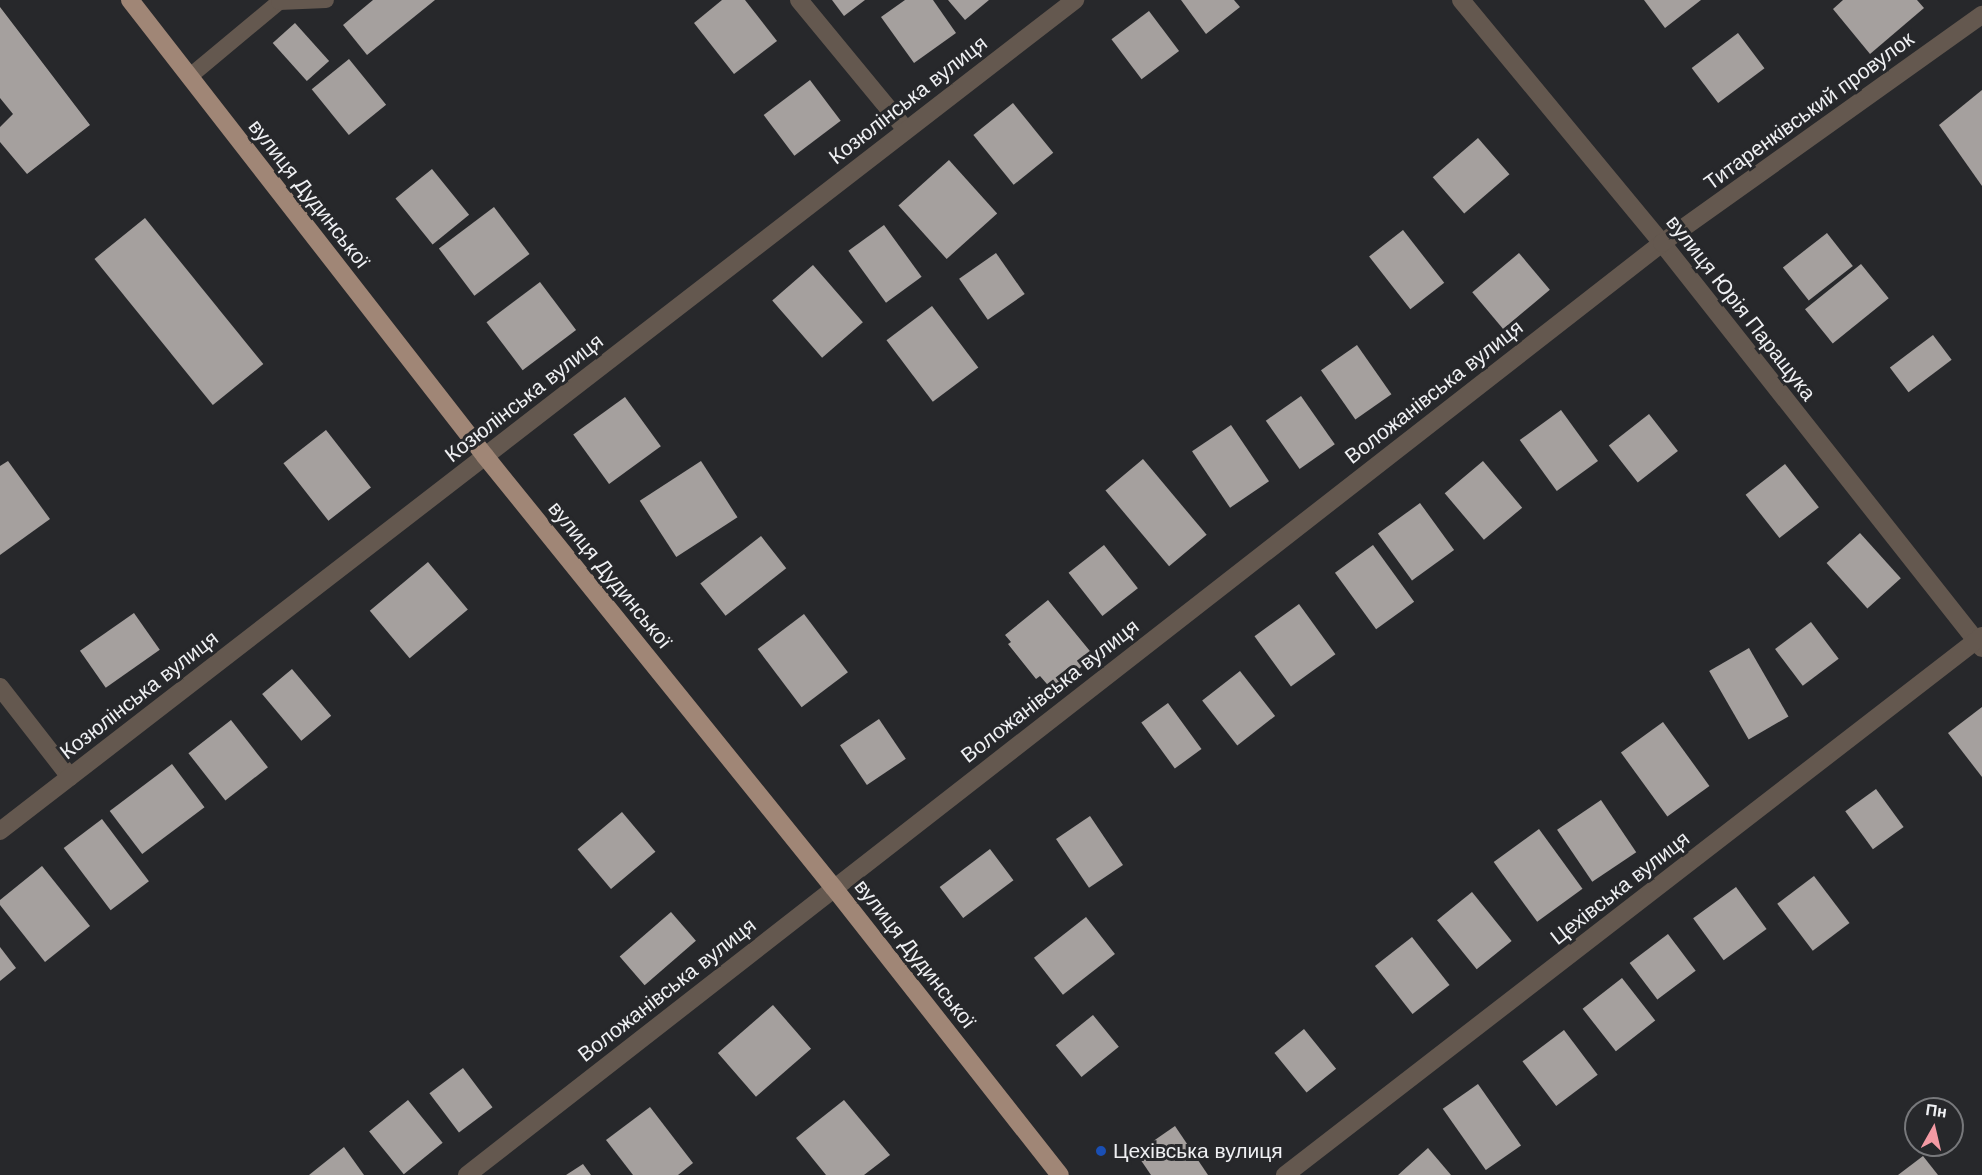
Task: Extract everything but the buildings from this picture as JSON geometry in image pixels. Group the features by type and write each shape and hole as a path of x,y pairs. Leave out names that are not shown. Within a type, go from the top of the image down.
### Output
{"main road":[{"name":"вулиця Дудинської","path":"130,0 485,456 834,888 1060,1175"}],"street":[{"path":"800,0 906,130"},
{"name":"Козюлінська вулиця","path":"0,831 1075,0"},
{"name":"вулиця Юрія Паращука","path":"1461,0 1662,243 1980,641"},
{"name":"Титаренківський провулок","path":"1662,243 1982,15"},
{"name":"Воложанівська вулиця","path":"467,1175 1662,243"},
{"name":"Цехівська вулиця","path":"1285,1175 1980,641"},
{"path":"0,687 70,777"}],"lane":[{"path":"189,77 278,1 326,0"}],"place":[{"name":"Цехівська вулиця","path":"1101,1151"}]}
